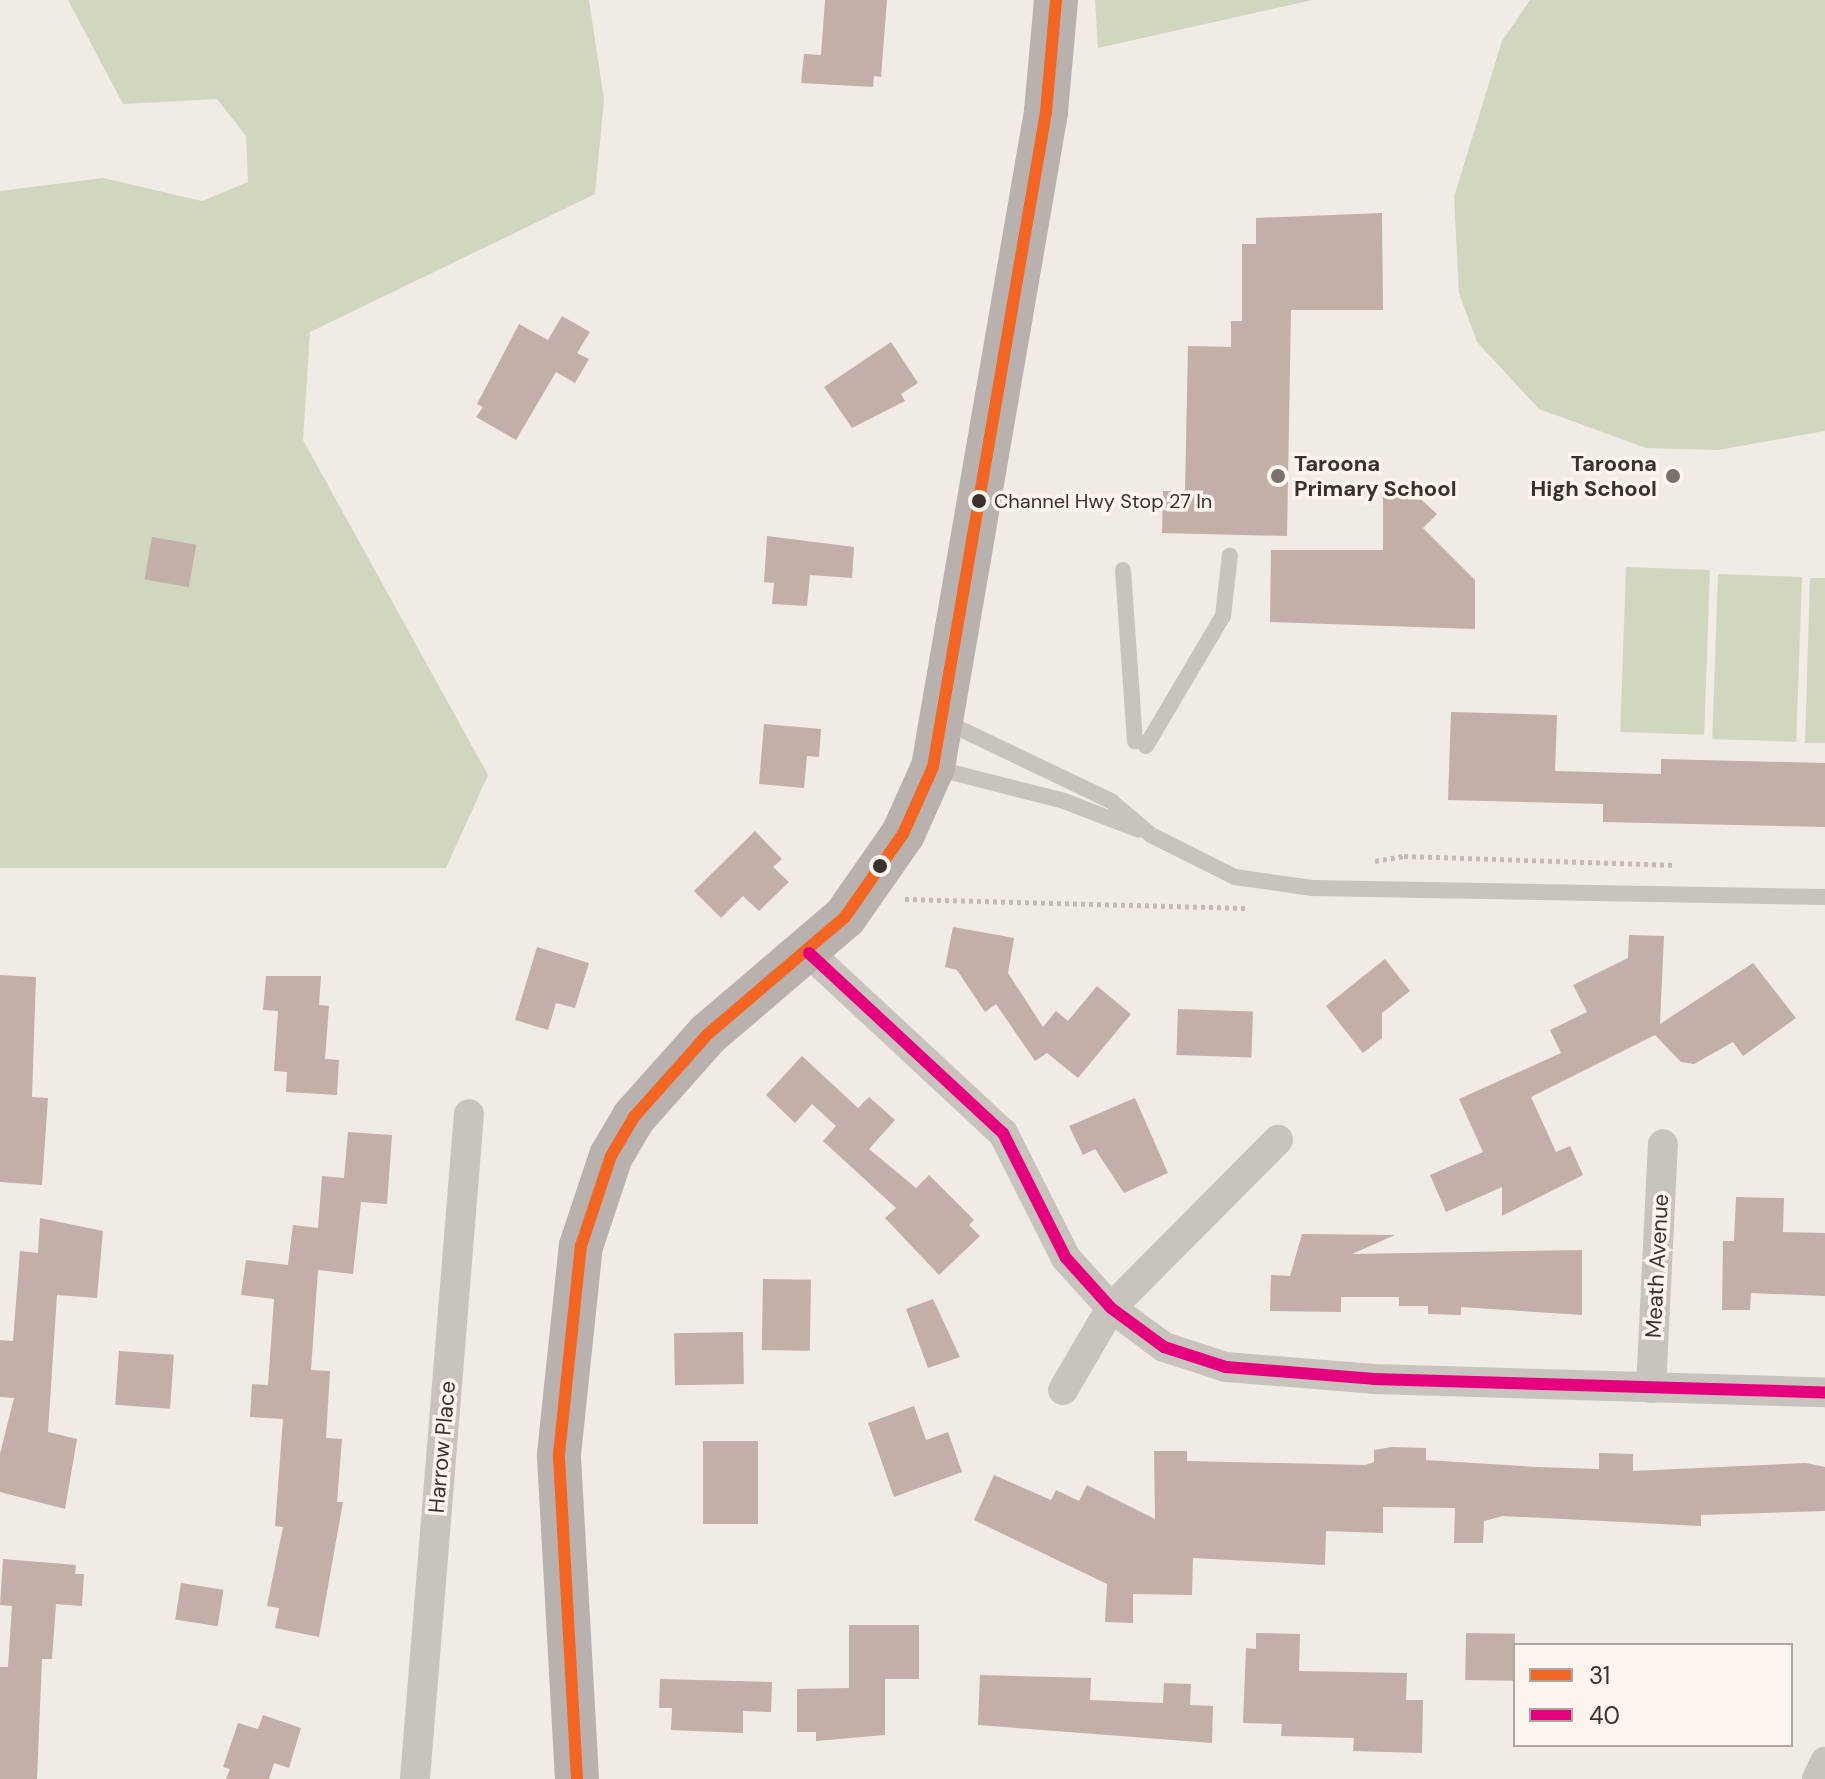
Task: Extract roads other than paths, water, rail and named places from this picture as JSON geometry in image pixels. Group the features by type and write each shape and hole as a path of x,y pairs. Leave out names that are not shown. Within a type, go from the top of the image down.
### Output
{"main road":[{"path":"577,1779 559,1454 570,1299 589,1215 611,1156 667,1075 809,953 865,893 933,767 946,722 1046,112 1056,0"}],"street":[{"path":"809,953 1003,1133 1045,1224 1111,1308 1164,1347 1226,1367 1651,1388 1825,1392"},
{"name":"Harrow Place","path":"415,1779 469,1114"},
{"path":"1063,1390 1111,1308 1278,1140"},
{"name":"Meath Avenue","path":"1651,1388 1663,1144"},
{"path":"1817,1779 1825,1762"}],"lane":[{"path":"1123,570 1140,744 1223,616 1230,555"},
{"path":"946,722 1111,801 1151,835"},
{"path":"933,767 1064,801 1151,835 1235,877 1312,888 1825,897"}],"place":[{"name":"Taroona Primary School","path":"1278,476"},
{"name":"Taroona High School","path":"1673,476"},
{"name":"Channel Hwy Stop 27 In","path":"979,501"}]}
